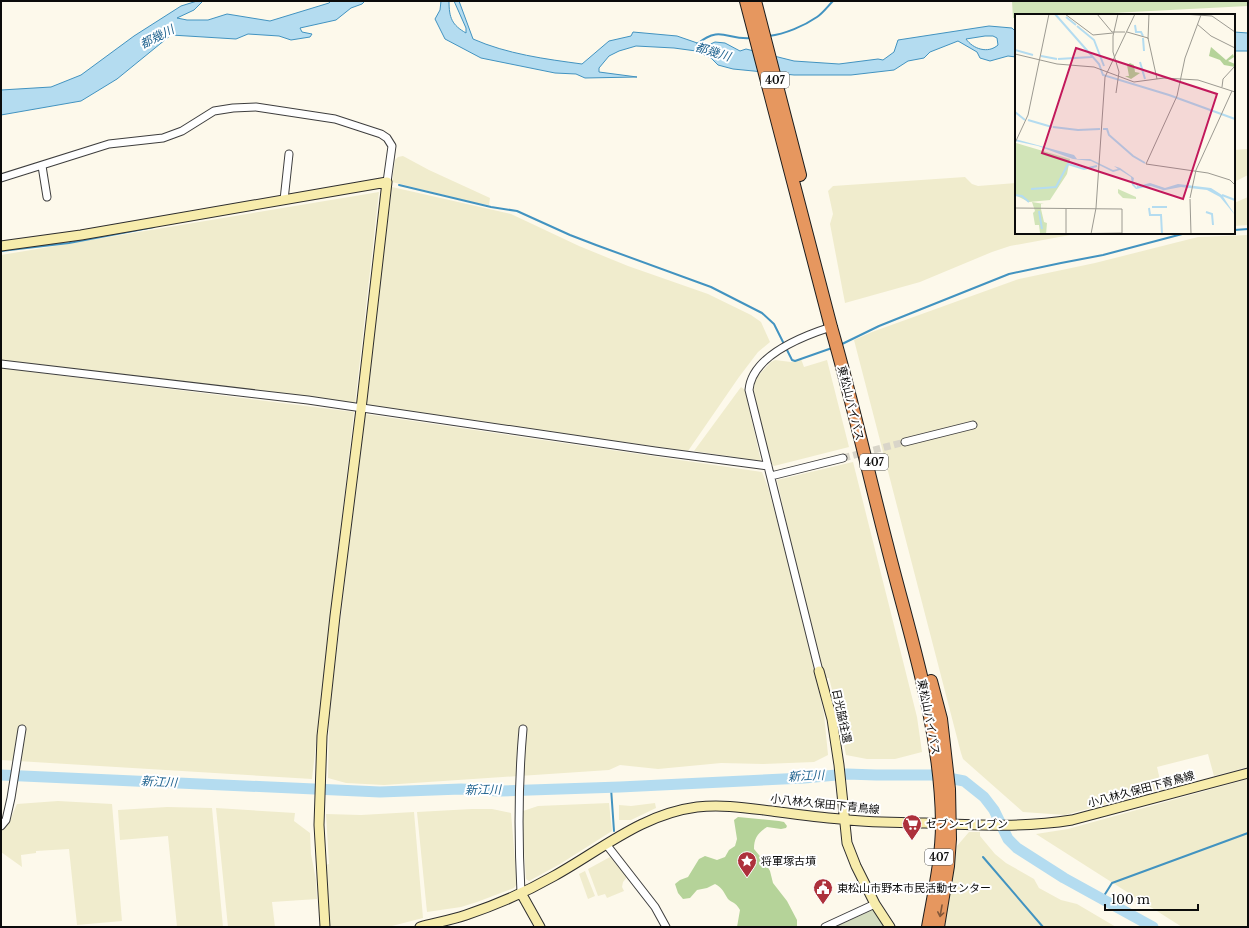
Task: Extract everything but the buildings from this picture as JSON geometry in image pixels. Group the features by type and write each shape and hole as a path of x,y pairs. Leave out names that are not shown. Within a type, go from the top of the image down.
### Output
{"highway":[{"name":"東松山バイパス","path":"746,1 792,160 941,719 948,866 938,927"},
{"name":"東松山バイパス","path":"755,1 831,327 844,371 942,764"},
{"name":"東松山バイパス","path":"928,927 946,824"}],"street":[{"path":"1,178 109,144 163,138 182,131 214,111 233,108 256,107 335,119 381,134 387,138 392,146 322,736 319,844 325,927"},
{"path":"284,200 289,154"},
{"path":"42,166 47,197"},
{"path":"1,246 88,234 387,182"},
{"path":"819,672 749,390 750,382 760,366 776,352 809,335 831,327"},
{"path":"1,364 308,400 361,409 768,466"},
{"path":"906,442 973,425"},
{"path":"771,476 842,458"},
{"name":"日光脇往還","path":"819,672 832,719 840,765 845,820"},
{"path":"1,826 6,820 22,729"},
{"path":"523,729 518,806 522,893 540,927"},
{"name":"小八林久保田下青鳥線","path":"420,927 465,915 522,893 553,877 606,844 642,824 678,810 712,806 742,807 845,820 1015,826 1058,823 1072,820 1248,773"},
{"path":"845,820 847,843 856,866 875,904 890,927"},
{"path":"606,844 655,907 666,927"},
{"path":"825,927 875,904"}],"shaded area":[{"path":"1248,149 1248,175 1235,182 1235,150"},
{"path":"403,156 429,170 490,198 489,205 392,182 395,160 398,157"},
{"path":"965,177 972,184 978,186 1015,183 1015,234 1076,234 1010,246 920,282 845,303 830,224 833,214 828,191 833,186"},
{"path":"392,187 511,214 579,246 628,266 708,294 751,315 761,322 770,342 758,352 739,377 688,451 365,406"},
{"path":"379,192 355,404 1,361 1,255"},
{"path":"1248,197 1248,225 1235,226 1235,203"},
{"path":"1248,235 1248,767 1214,776 1208,754 1157,767 1162,789 1065,815 1023,812 963,759 854,340 872,332 1019,279 1095,263 1198,237"},
{"path":"801,359 804,367 827,360 849,447 774,466 770,463 753,388 755,379 771,362 775,360 791,362"},
{"path":"1,368 354,412 312,779 1,760"},
{"path":"741,387 745,390 761,461 694,451"},
{"path":"365,414 762,472 768,487 784,546 810,652 824,714 828,755 814,762 763,764 721,763 658,769 620,765 609,770 384,785 346,783 328,778 329,716"},
{"path":"853,462 917,717 922,752 895,759 867,759 846,755 839,717 829,678 824,678 800,585 777,480"},
{"path":"1248,779 1248,927 1182,927 1036,834 1068,829"},
{"path":"58,801 112,804 122,921 77,925 69,849 36,851 36,853 21,855 22,867 1,852 1,832 10,820 17,804"},
{"path":"609,803 612,831 560,864 529,881 526,879 523,811 538,806"},
{"path":"655,803 656,808 631,820 619,820 619,805 631,806"},
{"path":"167,807 212,808 223,927 177,927 168,836 120,840 118,810"},
{"path":"216,808 295,813 294,821 310,833 311,854 316,880 317,899 272,902 275,927 228,927"},
{"path":"492,809 511,813 517,884 514,888 461,907 427,912 417,812"},
{"path":"414,812 423,918 388,927 330,927 325,865 329,864 326,814 361,815"},
{"path":"969,832 980,832 980,836 995,854 1006,863 1034,879 1039,888 1061,900 1077,904 1116,927 945,927 957,846"},
{"path":"610,857 627,877 623,882 622,887 624,891 607,898 605,894 598,896 588,869"},
{"path":"585,871 595,896 588,899 579,874"}],"green space":[{"path":"1012,1 1248,1 1248,6 1092,14 1015,14 1015,18 1013,18"},
{"path":"738,817 779,821 784,822 787,826 786,828 781,829 767,827 761,831 757,836 754,849 770,871 773,883 787,901 797,920 797,927 737,927 740,910 728,899 722,889 715,884 707,888 697,890 690,898 683,899 678,893 675,884 688,877 699,859 705,856 717,860 725,857 729,850 735,846 737,839 734,820"},
{"path":"872,910 875,911 886,927 835,927"}],"water":[{"name":"都幾川","path":"197,1 203,1 194,10 177,18 187,20 208,20 227,14 270,21 329,3 331,1 365,1 362,4 351,8 336,20 300,28 302,32 312,34 310,37 291,40 279,36 248,34 236,39 171,35 117,79 81,101 1,115 1,90 51,87 81,75 134,36 181,6"},
{"name":"都幾川","path":"441,1 449,1 450,12 454,24 466,33 466,28 454,1 459,1 473,39 499,49 582,64 609,41 631,36 633,32 677,36 706,46 715,42 725,43 740,51 746,49 794,61 839,64 878,59 883,60 894,52 898,40 989,26 1012,28 1015,31 1015,57 1008,56 990,61 980,58 977,52 958,41 930,52 924,58 908,61 894,70 851,75 794,75 733,69 718,65 711,58 696,51 636,46 619,51 609,56 599,68 599,72 637,77 585,78 576,74 555,73 481,58 445,39 435,19 440,10","holes":["985,36 993,36 997,38 998,45 994,48 985,50 977,48 966,39"]},
{"path":"1235,32 1248,33 1248,51 1235,51"}],"waterway":[{"path":"769,36 794,29 806,23 819,15 833,1"},
{"name":"都幾川","path":"697,44 705,38 718,34 751,38"},
{"path":"399,185 491,207 517,211 570,235 711,287 762,313 774,324 784,344"},
{"path":"1,251 69,243 154,227"},
{"path":"1235,230 1248,229"},
{"path":"840,345 879,326 1009,274 1103,255 1182,234"},
{"path":"786,348 792,360 795,361 832,348"},
{"name":"新江川","path":"1,775 380,792 461,789 501,791 620,787 804,778 847,774 933,775 964,781 984,797 994,810 1008,839 1017,848 1064,878 1153,927"},
{"path":"611,788 614,831"},
{"path":"1102,899 1112,883 1248,833"},
{"path":"983,857 1043,927"}],"tunnel":[{"path":"843,458 905,442"}],"place":[{"name":"セブン-イレブン","path":"912,841"},
{"name":"将軍塚古墳","path":"747,878"},
{"name":"東松山市野本市民活動センター","path":"823,905"}]}
